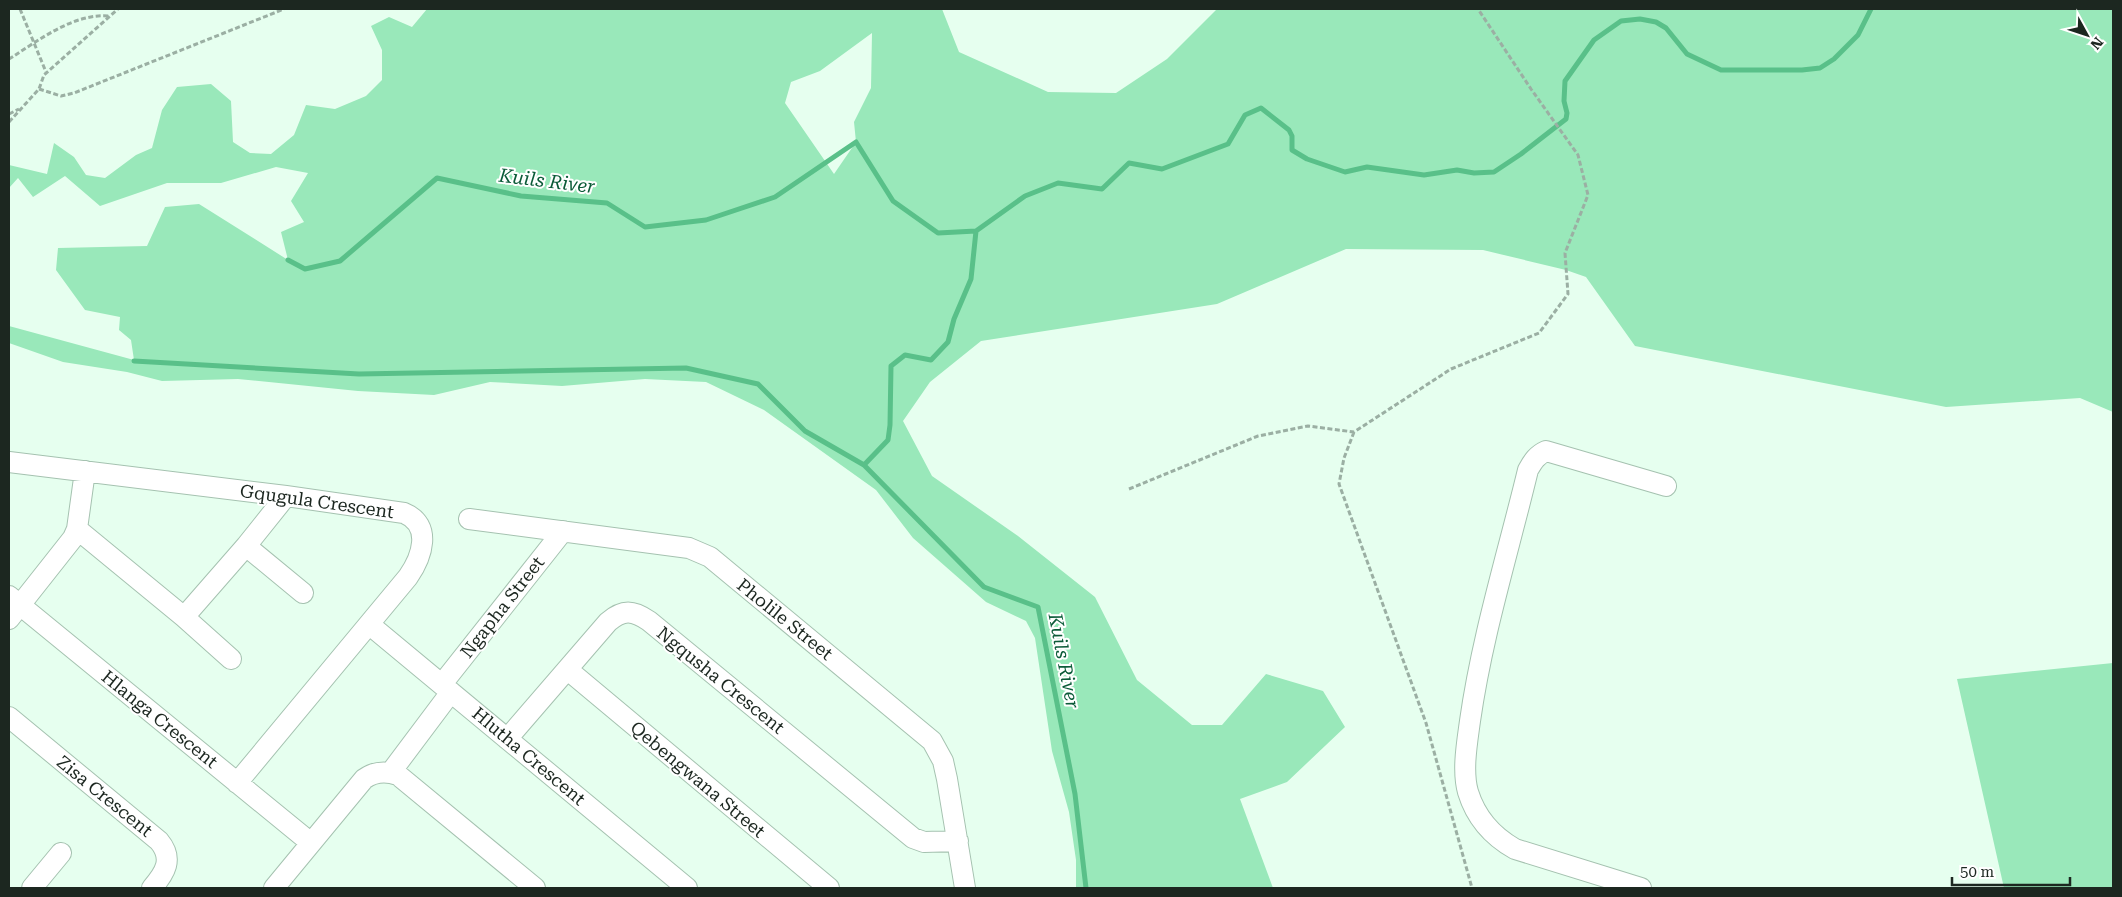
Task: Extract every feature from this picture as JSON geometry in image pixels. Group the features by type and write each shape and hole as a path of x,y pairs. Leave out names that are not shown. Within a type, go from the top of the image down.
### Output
{"street":[{"path":"1641,888 1515,849 1499,840 1483,824 1468,792 1466,768 1467,739 1487,632 1528,470 1540,453 1546,451 1666,486"},
{"name":"Gqugula Crescent","path":"9,462 286,496 404,513 416,520 422,532 423,540 419,558 408,577 237,783"},
{"path":"13,607 64,551 77,530 85,471"},
{"path":"184,617 246,546 286,496"},
{"name":"Pholile Street","path":"469,519 689,548 710,557 932,741 943,761 965,888"},
{"path":"77,530 184,617 231,659"},
{"name":"Ngapha Street","path":"391,772 446,688 563,530"},
{"path":"246,546 303,593"},
{"name":"Hlanga Crescent","path":"13,607 311,843"},
{"name":"Ngqusha Crescent","path":"507,738 608,622 616,615 627,611 639,614 913,838 924,842 958,840"},
{"name":"Hlutha Crescent","path":"370,625 687,888"},
{"name":"Qebengwana Street","path":"568,670 829,888"},
{"name":"Zisa Crescent","path":"9,717 159,841 167,854 168,862 152,888"},
{"path":"274,888 364,779 374,773 391,772 398,775 535,888"},
{"path":"32,888 61,852"}],"path":[{"path":"20,9 46,72"},
{"path":"9,122 38,89 46,72 118,9"},
{"path":"38,89 61,96 74,92 284,9"},
{"path":"1472,888 1426,723 1339,484 1344,458 1354,432 1451,369 1538,333 1568,294 1565,253 1588,195 1578,155 1478,9"},
{"path":"9,59 76,21 95,14 110,16"},
{"path":"9,114 23,107"},
{"path":"1128,488 1258,436 1308,426 1354,432"}],"green space":[{"path":"427,9 942,9 959,52 1048,92 1116,93 1167,59 1217,9 2113,9 2113,412 2080,398 1946,407 1635,346 1586,277 1566,270 1483,250 1346,249 1217,304 981,341 930,382 903,421 932,476 1018,536 1095,597 1137,680 1192,725 1222,725 1266,674 1323,691 1345,727 1287,782 1240,799 1273,888 1076,888 1076,860 1069,812 1052,751 1035,638 1026,621 986,602 913,538 876,490 764,410 706,382 645,379 562,386 490,382 434,395 358,391 238,379 162,381 127,372 63,362 9,343 9,326 134,360 131,340 119,330 120,317 85,310 56,270 58,248 147,246 165,207 199,204 288,260 281,232 304,222 291,201 308,173 276,167 221,183 167,183 100,206 65,176 33,197 18,178 9,188 9,165 47,174 54,143 74,157 86,175 105,178 136,155 152,148 162,110 177,87 211,84 231,101 233,142 250,153 271,154 294,135 306,105 335,109 366,96 382,80 382,50 371,26 389,17 412,27","holes":["872,33 871,88 854,122 856,142 834,174 785,103 791,82 820,71"]},
{"path":"2113,663 2113,888 2004,888 1957,679"}],"waterway":[{"name":"Kuils River","path":"288,260 305,269 340,261 437,178 521,196 607,203 645,227 706,220 775,197 856,142 893,201 938,233 976,231 1025,196 1058,183 1102,189 1129,163 1162,169 1228,144 1245,115 1261,108 1289,130 1292,136 1292,150 1307,159 1345,172 1367,167 1424,175 1457,170 1474,173 1494,172 1521,154 1566,119 1567,113 1564,101 1565,81 1594,40 1621,21 1640,19 1656,22 1666,28 1687,54 1721,70 1802,70 1820,68 1834,59 1858,35 1871,9"},
{"name":"Kuils River","path":"864,465 888,440 891,366 905,355 931,360 948,342 954,319 971,279 976,231"},
{"name":"Kuils River","path":"134,361 359,374 686,368 758,384 805,431 864,465 984,587 1038,607 1075,794 1086,888"}]}
